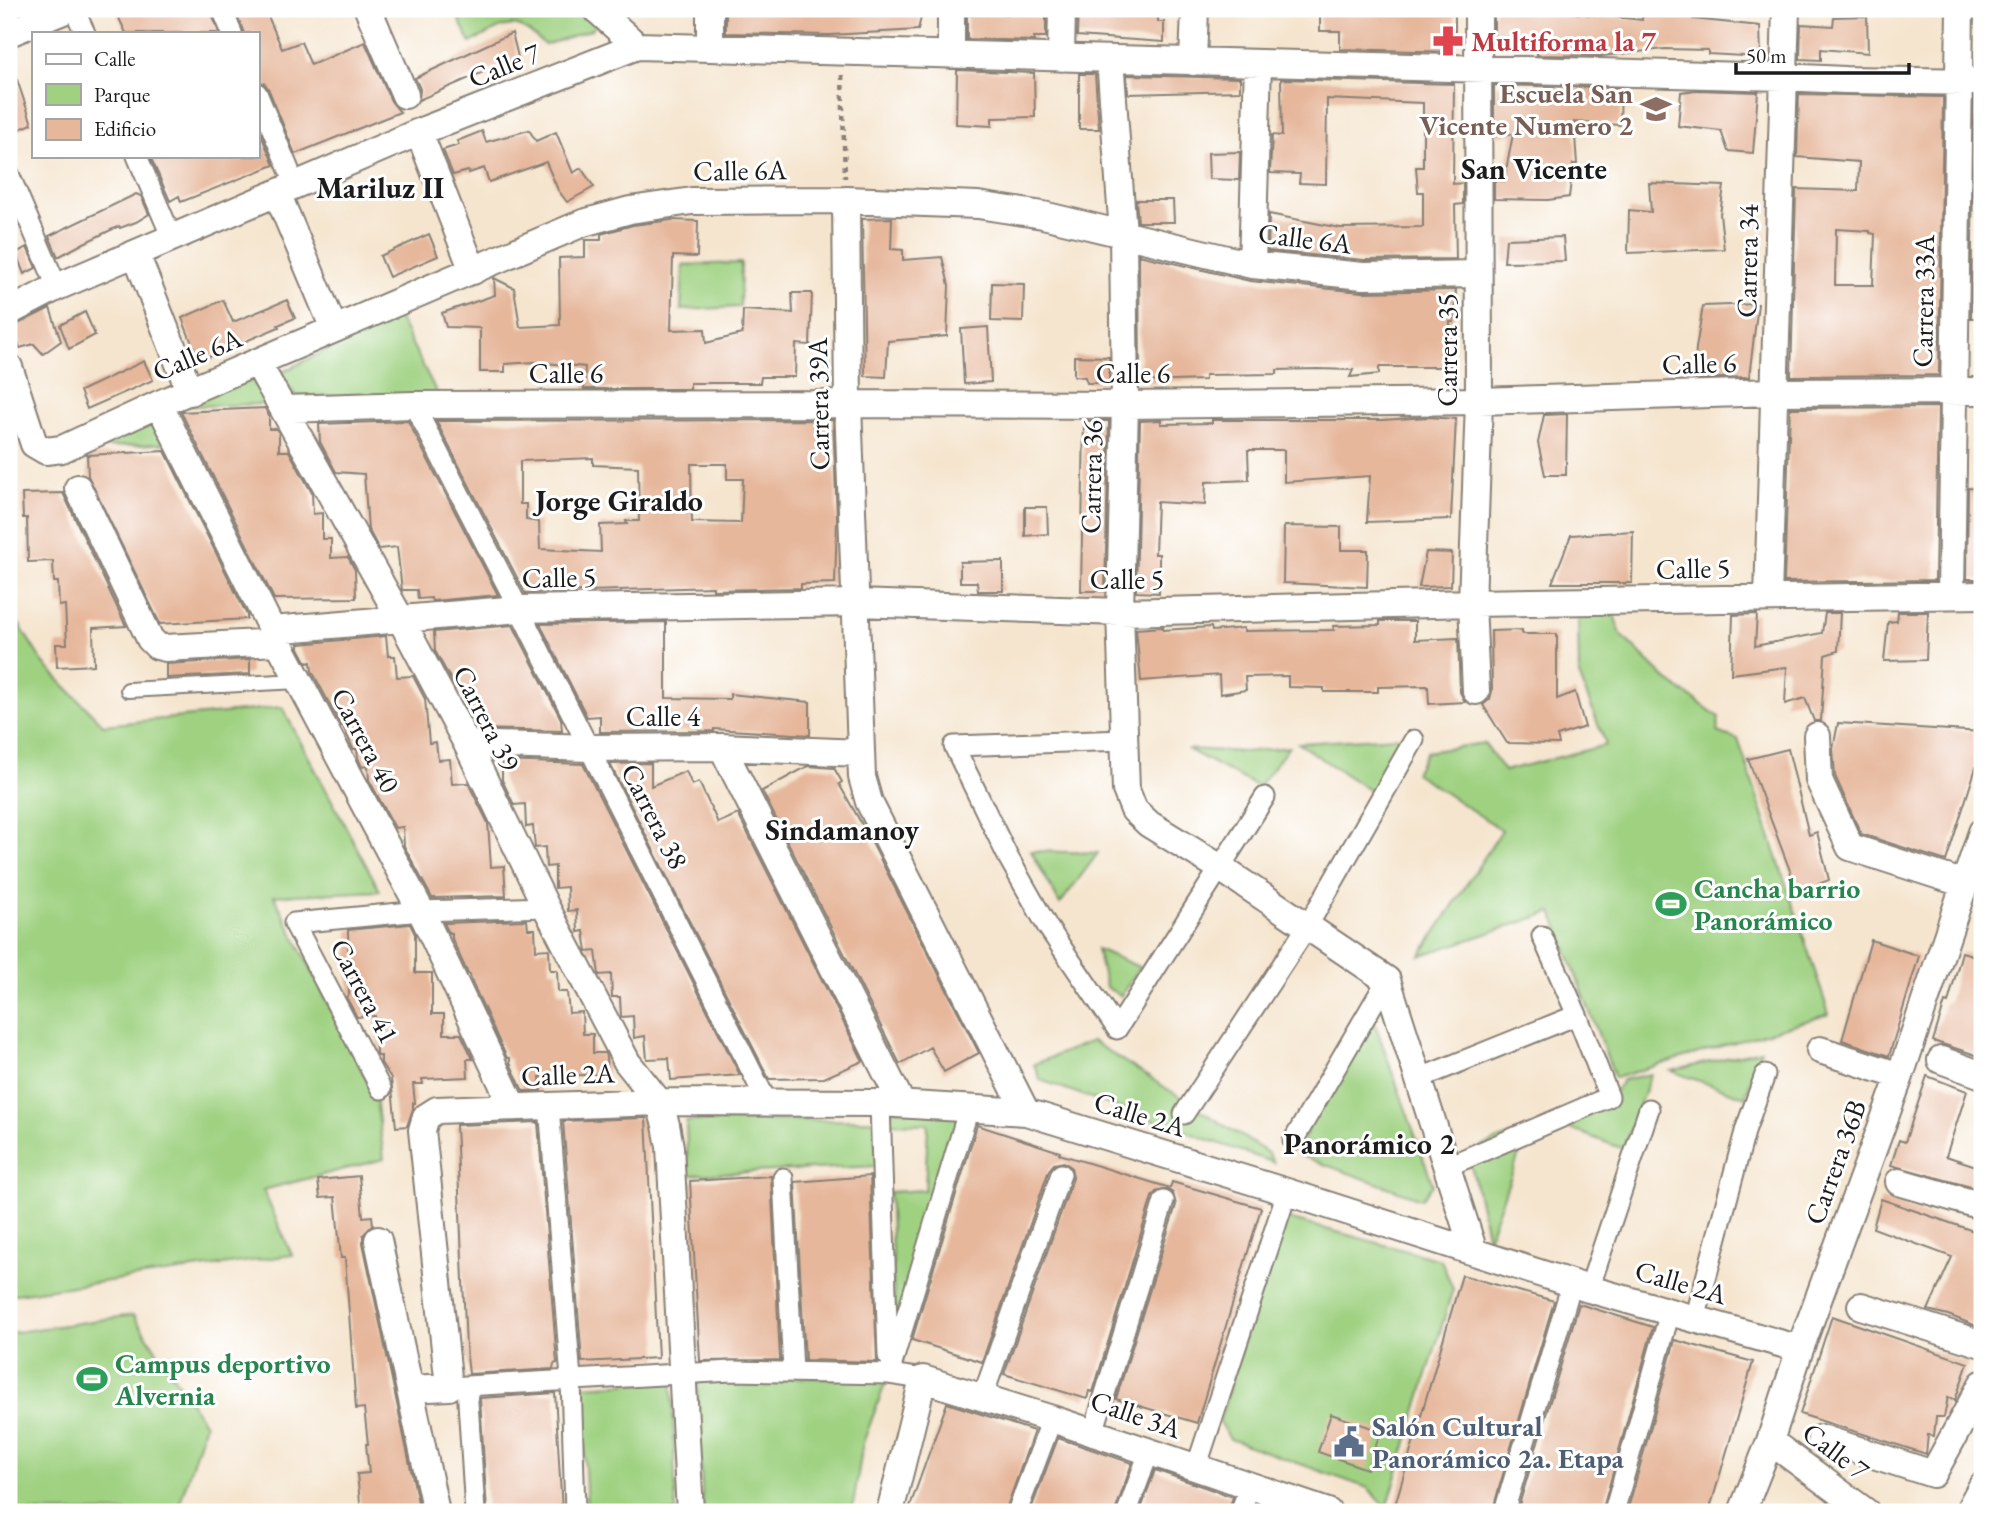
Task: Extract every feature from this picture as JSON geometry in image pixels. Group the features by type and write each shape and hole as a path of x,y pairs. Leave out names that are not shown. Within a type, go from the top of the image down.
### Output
{"street":[{"path":"9,33 68,9"},
{"path":"74,9 85,32"},
{"path":"222,9 232,32"},
{"path":"368,9 405,95"},
{"path":"596,9 637,46"},
{"path":"710,9 710,48"},
{"path":"951,9 951,55"},
{"path":"1062,9 1062,58"},
{"path":"1193,62 1195,9"},
{"name":"Carrera 35","path":"1476,691 1472,603 1479,401 1478,9"},
{"name":"Carrera 34","path":"1769,598 1786,9"},
{"name":"Carrera 33A","path":"1951,594 1953,390 1971,81 1961,9"},
{"name":"Calle 7","path":"9,312 57,287 136,254 287,183 637,46 1845,80 1971,81"},
{"name":"Carrera 36","path":"1110,59 1123,233 1125,405 1120,612 1126,790 1135,810 1149,824 1219,867"},
{"path":"1252,265 1258,63"},
{"path":"259,99 334,329"},
{"path":"419,132 472,271"},
{"path":"138,158 172,237"},
{"path":"9,174 57,287"},
{"name":"Calle 6A","path":"9,367 34,444 46,451 62,449 159,404 583,223 630,209 692,201 846,200 978,205 1043,215 1252,265 1363,276 1478,274"},
{"name":"Carrera 39A","path":"846,200 848,404 862,777 869,802 1026,1112"},
{"path":"136,254 190,392"},
{"name":"Carrera 39","path":"257,362 467,744 546,907 627,1062 659,1102"},
{"name":"Calle 6","path":"284,410 414,405 1125,405 1479,401 1775,392 1982,391"},
{"name":"Carrera 40","path":"159,404 275,636 421,911 513,1107"},
{"name":"Carrera 38","path":"414,405 768,1104"},
{"name":"Calle 5","path":"78,488 150,639 157,646 165,648 400,618 519,609 856,603 1120,612 1982,595"},
{"path":"1816,736 1819,780 1850,847 1965,884"},
{"path":"1125,740 954,746 1008,857 1047,926 1117,1029 1265,797"},
{"path":"1184,1114 1307,927 1414,740"},
{"name":"Calle 4","path":"467,744 589,748 722,747 860,753"},
{"path":"722,747 891,1104 889,1374"},
{"name":"Carrera 36B","path":"1742,1512 1770,1441 1800,1349 1900,1076 1982,832"},
{"path":"1219,867 1387,980 1474,1252"},
{"path":"421,911 546,907"},
{"name":"Carrera 41","path":"381,1089 294,923 421,911"},
{"path":"1446,1167 1609,1097 1542,936"},
{"path":"1293,1141 1387,980"},
{"path":"1418,1079 1577,1015"},
{"path":"1820,1050 1900,1076"},
{"path":"1941,1060 1982,1075"},
{"path":"1614,1512 1765,1074"},
{"path":"659,1102 670,1147 690,1512"},
{"name":"Calle 2A","path":"458,1386 422,1130 426,1117 437,1110 659,1102 891,1104 1026,1112 1581,1286 1800,1349"},
{"path":"549,1107 571,1379 575,1512"},
{"path":"889,1374 968,1108"},
{"path":"1504,1512 1581,1286 1649,1109"},
{"path":"983,1396 1061,1174"},
{"path":"783,1178 793,1371"},
{"path":"1899,1182 1982,1206"},
{"path":"1196,1468 1287,1192"},
{"path":"1093,1433 1164,1201"},
{"path":"378,1240 436,1512"},
{"path":"1861,1306 1982,1344"},
{"path":"410,1389 683,1372 793,1371 889,1374 923,1378 890,1512"},
{"name":"Calle 3A","path":"923,1378 1328,1512"},
{"path":"1821,1438 1933,1474 1982,1384"},
{"path":"458,1386 475,1512"},
{"path":"1017,1512 1052,1419"},
{"name":"Calle 7","path":"1770,1441 1866,1512"},
{"path":"1127,1512 1149,1452"},
{"path":"1240,1512 1250,1486"},
{"path":"1968,1512 1982,1486"}],"lane":[{"path":"128,690 299,681"}],"path":[{"path":"842,52 846,200"}],"green space":[{"path":"454,9 593,9 606,18 590,30 545,45 524,29 509,25 470,43"},
{"path":"741,263 740,307 681,310 683,265"},
{"path":"397,315 438,395 296,396 280,373"},
{"path":"249,371 265,404 166,407"},
{"path":"153,414 170,443 79,449"},
{"path":"9,608 43,663 103,725 282,707 380,891 274,896 376,1098 384,1159 263,1190 292,1255 9,1295"},
{"path":"1578,612 1613,612 1621,635 1667,680 1719,717 1717,732 1738,739 1829,1014 1615,1078 1552,912 1420,956 1502,830 1415,773 1426,752 1484,743 1504,771 1606,745 1579,675"},
{"path":"1413,736 1375,794 1298,743"},
{"path":"1289,747 1258,787 1187,749 1245,752"},
{"path":"1031,851 1098,853 1060,904"},
{"path":"1097,949 1139,967 1121,996 1106,987"},
{"path":"1374,1021 1433,1185 1421,1199 1298,1155 1313,1117"},
{"path":"1092,1041 1268,1153 1274,1163 1040,1080 1034,1064"},
{"path":"1761,1050 1745,1097 1671,1071"},
{"path":"1651,1074 1623,1149 1547,1120 1612,1094 1623,1080"},
{"path":"883,1110 962,1112 896,1336 889,1192 925,1190 928,1124 887,1123"},
{"path":"874,1120 877,1166 688,1175 686,1121"},
{"path":"1529,1128 1488,1238 1468,1152"},
{"path":"1281,1217 1441,1260 1453,1289 1387,1508 1368,1488 1230,1439 1219,1422"},
{"name":"Campus deportivo Alvernia","path":"133,1315 205,1424 177,1512 9,1512 9,1333"},
{"path":"888,1376 863,1443 852,1512 703,1512 697,1380"},
{"path":"672,1381 676,1512 587,1512 581,1386"}],"building":[{"path":"128,9 210,9 219,32 126,32 117,14"},
{"path":"235,9 265,9 282,49 301,42 311,65 365,42 391,101 400,112 295,154 268,88 259,82 259,32 244,32"},
{"path":"726,9 923,9 918,30 830,35 726,33"},
{"path":"1009,9 1046,9 1046,37 1034,37 1034,41 967,39 967,15 1009,14"},
{"path":"1078,9 1158,11 1158,22 1164,22 1164,42 1077,36"},
{"path":"1320,9 1455,9 1455,52 1340,49 1340,31 1320,31"},
{"path":"1494,9 1537,9 1642,20 1643,9 1693,9 1693,19 1760,26 1761,57 1708,54 1708,50 1665,49 1601,56 1537,55 1537,46 1494,41"},
{"path":"1867,16 1868,53 1821,49 1821,60 1800,59 1801,24 1833,26 1834,17"},
{"path":"512,33 518,57 419,100 420,89 415,78"},
{"path":"9,65 12,65 32,124 13,132 9,120"},
{"path":"957,70 1034,73 1035,117 992,118 992,126 956,124"},
{"path":"1079,74 1095,74 1099,129 1079,129"},
{"path":"1127,75 1240,78 1240,91 1128,94"},
{"path":"1281,79 1454,84 1453,184 1463,183 1463,204 1455,205 1456,259 1364,260 1268,251 1269,214 1340,228 1423,227 1423,192 1418,192 1416,167 1423,167 1423,103 1327,99 1326,184 1299,183 1300,174 1270,173 1272,135 1282,136"},
{"path":"1494,85 1621,88 1620,125 1574,122 1577,164 1573,164 1569,197 1548,200 1494,199 1494,181 1504,181 1513,134 1494,135"},
{"path":"1681,92 1758,92 1753,153 1728,151 1721,131 1678,126"},
{"path":"1799,94 1943,97 1939,375 1791,376 1796,189 1858,191 1859,162 1797,157","holes":["1836,229 1870,231 1875,234 1873,285 1835,285"]},
{"path":"1974,98 1982,98 1982,318 1971,318"},
{"path":"529,130 536,141 556,132 573,173 581,168 594,187 567,202 558,190 546,162 489,182 484,168 453,175 443,150 459,145 457,141 482,131 486,142"},
{"path":"259,131 274,165 181,202 179,196 170,201 151,158 259,158"},
{"path":"1240,152 1239,180 1209,179 1208,153"},
{"path":"1649,183 1724,186 1720,214 1724,249 1628,253 1629,210 1651,212"},
{"path":"136,194 141,196 149,214 58,257 49,236"},
{"path":"1136,200 1173,200 1174,222 1138,222"},
{"path":"892,218 891,249 903,250 903,260 942,257 949,285 947,336 888,341 886,377 865,376 862,219"},
{"path":"672,220 698,221 697,257 673,256 671,330 705,329 706,343 742,334 743,310 793,313 792,293 812,293 810,345 796,344 795,377 761,377 760,383 690,383 690,389 584,389 585,367 535,362 505,364 505,372 480,372 480,328 446,327 442,313 495,295 494,278 514,288 520,327 560,325 559,258 585,257 585,240 601,240 601,234 633,225"},
{"path":"429,234 438,256 389,277 380,256"},
{"path":"1563,237 1565,261 1504,262 1506,239"},
{"path":"27,247 36,268 24,274 16,253"},
{"path":"1139,255 1250,281 1362,292 1456,290 1454,322 1450,322 1450,367 1379,367 1379,374 1350,377 1353,370 1277,370 1277,374 1205,375 1205,380 1140,382"},
{"path":"992,283 1024,284 1023,322 991,321"},
{"path":"223,300 233,322 287,300 295,318 199,361 182,318"},
{"path":"1758,304 1749,377 1694,379 1703,306"},
{"path":"50,308 61,341 43,354 34,344 20,348 12,327"},
{"path":"85,312 95,335 69,349 60,325"},
{"path":"988,327 991,382 964,384 961,329"},
{"path":"1074,356 1109,357 1109,383 1087,383 1085,377 1074,376"},
{"path":"144,361 153,380 87,409 80,391"},
{"path":"1938,407 1935,580 1784,582 1790,408"},
{"path":"265,408 269,416 269,429 276,429 279,433 279,451 289,451 312,493 313,514 322,513 322,539 331,539 331,558 348,557 355,570 356,598 274,599 181,412"},
{"path":"1567,414 1566,475 1545,475 1538,443 1544,415"},
{"path":"1428,417 1456,419 1451,519 1367,522 1370,476 1284,482 1284,450 1248,450 1249,480 1206,482 1205,505 1157,502 1155,554 1159,554 1159,593 1136,592 1140,421 1161,420 1161,424 1212,423 1212,420 1382,420"},
{"path":"833,420 837,519 835,583 801,584 801,588 713,590 713,587 525,593 436,421","holes":["593,458 593,465 638,467 639,521 600,525 601,552 540,549 539,522 526,520 526,504 520,504 520,461","691,464 727,464 727,479 743,479 741,523 692,522"]},
{"path":"408,421 498,595 432,601 431,598 418,599 417,590 402,590 397,547 379,549 368,529 364,474 336,472 320,442 319,424"},
{"path":"1084,421 1109,421 1105,591 1081,591"},
{"path":"165,451 247,619 160,624 88,476 87,455"},
{"path":"1968,488 1982,489 1982,579 1967,579"},
{"path":"63,493 126,626 93,628 94,665 57,667 56,644 67,644 65,605 59,606 58,582 54,582 53,561 28,562 27,518 23,518 22,494"},
{"path":"1025,507 1047,507 1048,534 1025,536"},
{"path":"1284,526 1341,527 1341,550 1368,550 1367,587 1283,583"},
{"path":"1633,531 1632,583 1552,583 1571,535"},
{"path":"1426,552 1452,553 1451,586 1419,587"},
{"path":"1003,561 1003,591 978,591 977,582 960,582 960,562"},
{"path":"1898,612 1928,612 1926,660 1884,661 1888,622 1897,621"},
{"path":"1825,613 1840,613 1838,651 1825,655 1821,721 1814,721 1805,698 1785,704 1787,667 1731,674 1733,615 1757,614 1755,646 1822,633"},
{"path":"1380,621 1415,621 1415,640 1458,638 1460,692 1465,702 1429,704 1428,686 1378,687 1378,692 1324,692 1324,688 1288,687 1288,676 1245,677 1246,690 1220,694 1219,675 1141,681 1136,629 1211,627 1212,631 1244,628 1244,631 1334,630 1333,626 1380,625"},
{"path":"666,622 666,698 730,699 730,694 810,702 810,735 714,729 600,732 600,716 587,717 540,624"},
{"path":"513,625 561,719 562,731 477,729 472,713 469,713 464,705 463,688 456,689 435,651 434,632"},
{"path":"1522,630 1522,634 1557,634 1557,699 1575,692 1585,727 1557,736 1559,744 1507,743 1483,705 1490,699 1492,691 1491,631"},
{"path":"386,636 388,656 395,656 397,677 413,676 425,699 429,743 436,742 438,760 450,759 452,784 468,783 488,823 491,867 504,866 506,896 432,898 404,846 403,827 395,828 369,780 368,766 362,767 357,749 353,749 312,671 311,662 307,663 299,648 299,644"},
{"path":"250,659 250,674 166,678 166,664"},
{"path":"1838,723 1982,732 1982,749 1946,861 1861,834 1835,776 1833,749"},
{"path":"1788,749 1809,835 1817,832 1829,880 1798,892 1748,759"},
{"path":"502,761 583,764 740,1075 671,1080 669,1058 647,1059 645,1036 634,1038 633,1016 621,1017 620,997 612,997 611,974 599,975 596,951 587,952 584,931 578,932 577,910 568,911 567,887 555,888 555,866 546,867 545,847 535,848 533,826 526,827 525,804 514,805 502,780"},
{"path":"651,763 651,786 686,771 692,785 699,782 718,823 738,814 863,1061 824,1078 769,1079 610,764"},
{"path":"808,766 834,768 842,782 839,784 868,835 979,1053 944,1072 930,1047 900,1064 762,791"},
{"path":"527,920 528,929 535,929 536,950 549,949 550,970 557,970 558,992 567,992 569,1013 582,1012 583,1034 593,1034 593,1053 605,1053 607,1074 540,1077 541,1091 523,1091 510,1058 507,1058 452,939 452,933 449,933 444,923"},
{"path":"410,924 415,934 415,973 432,973 432,1014 444,1014 444,1034 461,1034 473,1059 467,1059 468,1077 422,1079 423,1084 413,1084 415,1103 407,1126 396,1127 391,1078 381,1063 381,1056 376,1053 375,1016 357,1017 346,997 349,995 348,930"},
{"path":"1871,940 1919,956 1889,1056 1842,1040"},
{"path":"1962,952 1982,958 1982,1057 1933,1041 1945,1002 1948,1003"},
{"path":"1927,1076 1967,1091 1946,1156 1982,1168 1982,1190 1891,1165 1899,1140 1905,1142"},
{"path":"646,1118 658,1358 582,1362 563,1121"},
{"path":"538,1122 557,1363 553,1369 469,1374 456,1125"},
{"path":"977,1125 1060,1152 1059,1154 1170,1188 1172,1182 1261,1208 1197,1423 1116,1399 1176,1205 1173,1193 1167,1189 1156,1192 1152,1197 1093,1392 1089,1391 1087,1399 1004,1374 1073,1178 1071,1167 1064,1162 1054,1164 1049,1170 982,1362 912,1340"},
{"path":"359,1176 363,1217 372,1216 373,1225 363,1235 363,1243 420,1512 361,1512 357,1474 369,1473 368,1444 364,1408 356,1409 345,1258 341,1258 335,1197 320,1198 318,1180"},
{"path":"771,1176 780,1360 700,1361 690,1181"},
{"path":"870,1176 877,1362 805,1360 795,1182"},
{"path":"1881,1199 1982,1234 1982,1328 1928,1310 1952,1257 1873,1228"},
{"path":"1462,1275 1554,1301 1492,1512 1393,1512"},
{"path":"1579,1304 1653,1327 1602,1512 1517,1512"},
{"path":"1832,1316 1968,1363 1955,1400 1948,1397 1944,1417 1936,1417 1934,1436 1928,1435 1926,1454 1800,1414"},
{"path":"1675,1340 1753,1362 1709,1512 1627,1512"},
{"path":"555,1393 562,1512 487,1512 480,1398"},
{"path":"947,1403 1034,1431 1005,1512 908,1512"},
{"name":"Salón Cultural Panorámico 2a. Etapa","path":"1331,1414 1381,1431 1367,1469 1318,1452"},
{"path":"1058,1438 1132,1463 1115,1512 1030,1512"},
{"path":"1155,1470 1233,1497 1228,1512 1140,1512"}],"place":[{"name":"Multiforma la 7","path":"1448,41"},
{"name":"Escuela San Vicente Numero 2","path":"1656,109"},
{"name":"Cancha barrio Panorámico","path":"1671,904"},
{"name":"Campus deportivo Alvernia","path":"92,1379"},
{"name":"Salón Cultural Panorámico 2a. Etapa","path":"1349,1442"}],"district":[{"name":"San Vicente","path":"1534,169"},
{"name":"Mariluz II","path":"380,188"},
{"name":"Jorge Giraldo","path":"619,501"},
{"name":"Sindamanoy","path":"842,830"},
{"name":"Panorámico 2","path":"1369,1144"}]}
